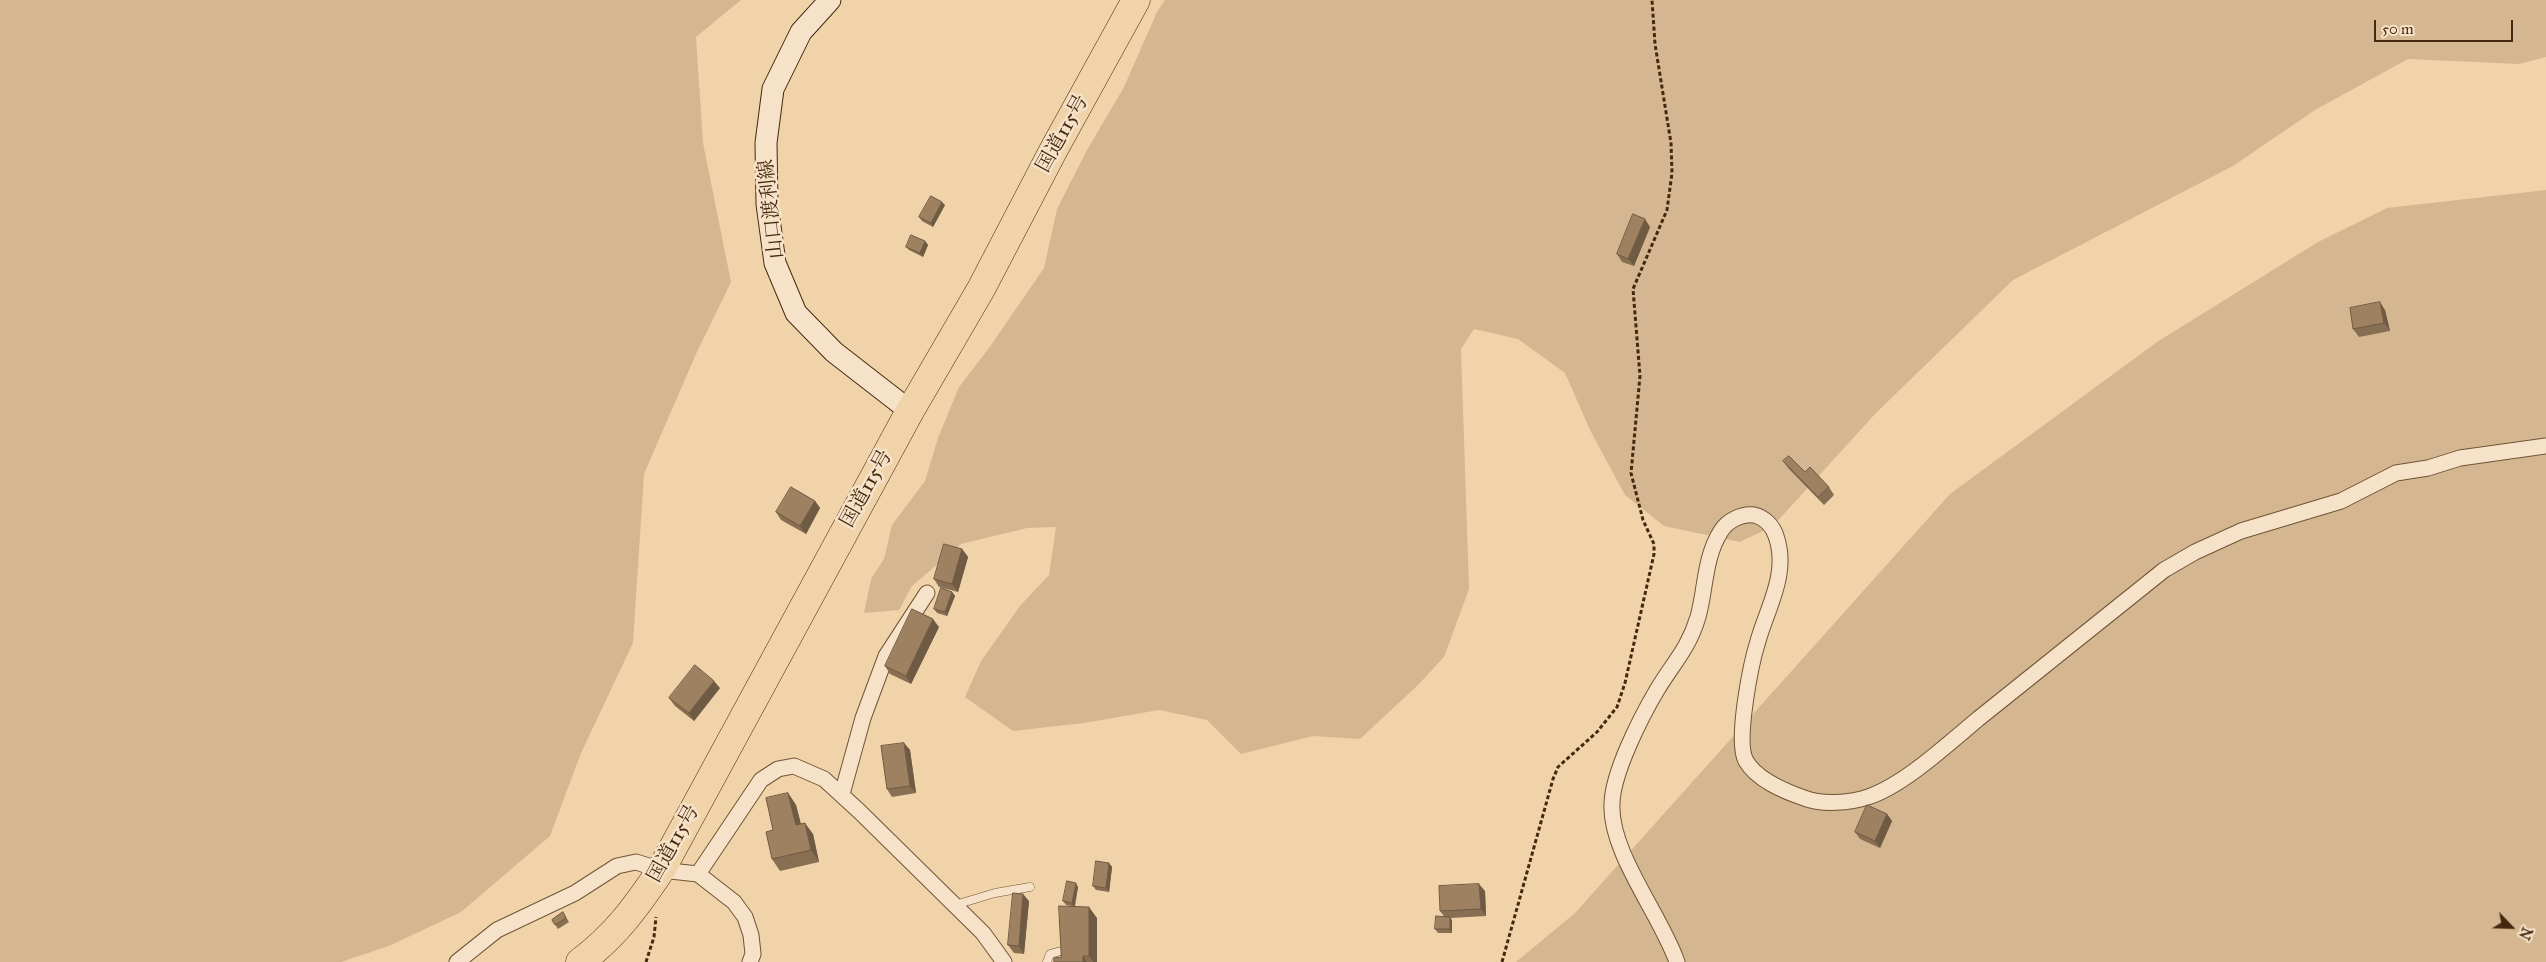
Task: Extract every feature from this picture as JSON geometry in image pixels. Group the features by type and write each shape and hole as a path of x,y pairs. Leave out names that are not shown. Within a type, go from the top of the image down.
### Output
{"highway":[{"name":"国道115号","path":"580,962 599,948 625,922 661,870 910,411 981,289 1053,151 1136,0"}],"main road":[{"name":"山口渡利線","path":"830,0 800,32 773,89 766,143 767,204 775,263 796,313 834,352 910,411"}],"street":[{"path":"1677,962 1613,830 1612,804 1615,783 1632,742 1658,689 1687,647 1698,616 1705,569 1713,546 1721,530 1733,520 1746,515 1756,515 1773,527 1779,543 1781,561 1772,605 1764,623 1753,660 1740,738 1744,758 1762,778 1808,800 1853,800 1870,796 1925,762 2164,570 2195,552 2241,531 2341,501 2396,473 2428,468 2460,458 2546,446"},
{"path":"842,794 863,718 886,656 927,593"},
{"path":"698,874 752,790 761,780 778,769 794,766 824,779 842,794 983,933 1004,962"},
{"path":"456,962 497,930 576,893 617,866 636,862 661,870 698,874 734,902 745,917 751,935 753,954 750,962"}],"lane":[{"path":"954,905 996,893 1030,887"},
{"path":"1047,962 1050,954 1061,952"}],"path":[{"path":"1502,962 1558,767 1597,732 1617,707 1626,683 1654,554 1654,544 1643,520 1631,473 1640,376 1633,289 1667,210 1672,173 1671,143 1655,44 1652,0"},
{"path":"646,894 656,906 656,913 654,937 646,962"}],"shaded area":[{"path":"0,0 741,0 696,37 703,143 731,282 696,354 644,474 633,643 581,753 550,836 461,912 389,946 341,962 0,962"},
{"path":"1165,0 2546,0 2546,57 2519,64 2408,59 2315,110 2233,166 2013,280 1876,413 1773,526 1740,542 1664,526 1625,495 1591,432 1565,373 1518,339 1474,329 1461,349 1469,589 1444,657 1418,685 1360,739 1313,736 1241,754 1207,720 1159,710 1084,723 1013,731 965,697 981,661 1020,606 1049,575 1056,527 1027,528 961,544 912,586 899,610 864,613 871,579 884,559 892,525 925,481 938,438 959,387 989,348 1044,268 1057,209 1087,150 1124,87 1157,12"},
{"path":"2546,190 2546,962 1516,962 1575,913 1950,494 2157,342 2318,242 2387,208"}],"building":[{"path":"931,196 942,202 931,223 919,217"},
{"path":"1633,214 1645,219 1628,259 1617,254"},
{"path":"911,235 925,241 920,253 906,247"},
{"path":"2380,302 2384,323 2353,329 2350,308"},
{"path":"1789,456 1805,472 1810,467 1829,487 1818,497 1783,461"},
{"path":"791,487 815,501 800,526 776,512"},
{"path":"944,544 962,549 952,584 934,579"},
{"path":"941,588 952,592 945,612 934,609"},
{"path":"912,609 933,619 906,676 885,666"},
{"path":"695,665 714,681 689,713 669,698"},
{"path":"904,743 910,786 887,789 881,746"},
{"path":"788,793 796,825 805,823 811,850 772,859 766,832 773,830 766,798"},
{"path":"1867,805 1887,814 1875,841 1855,832"},
{"path":"1096,861 1109,863 1106,888 1093,886"},
{"path":"1067,881 1076,883 1072,903 1063,901"},
{"path":"1479,884 1481,909 1440,911 1439,886"},
{"path":"1013,893 1023,894 1019,946 1008,945"},
{"path":"1059,906 1089,907 1089,956 1083,956 1083,962 1054,962 1054,958 1061,957"},
{"path":"563,912 566,918 555,925 552,920"},
{"path":"1436,916 1450,917 1450,929 1435,929"}]}
